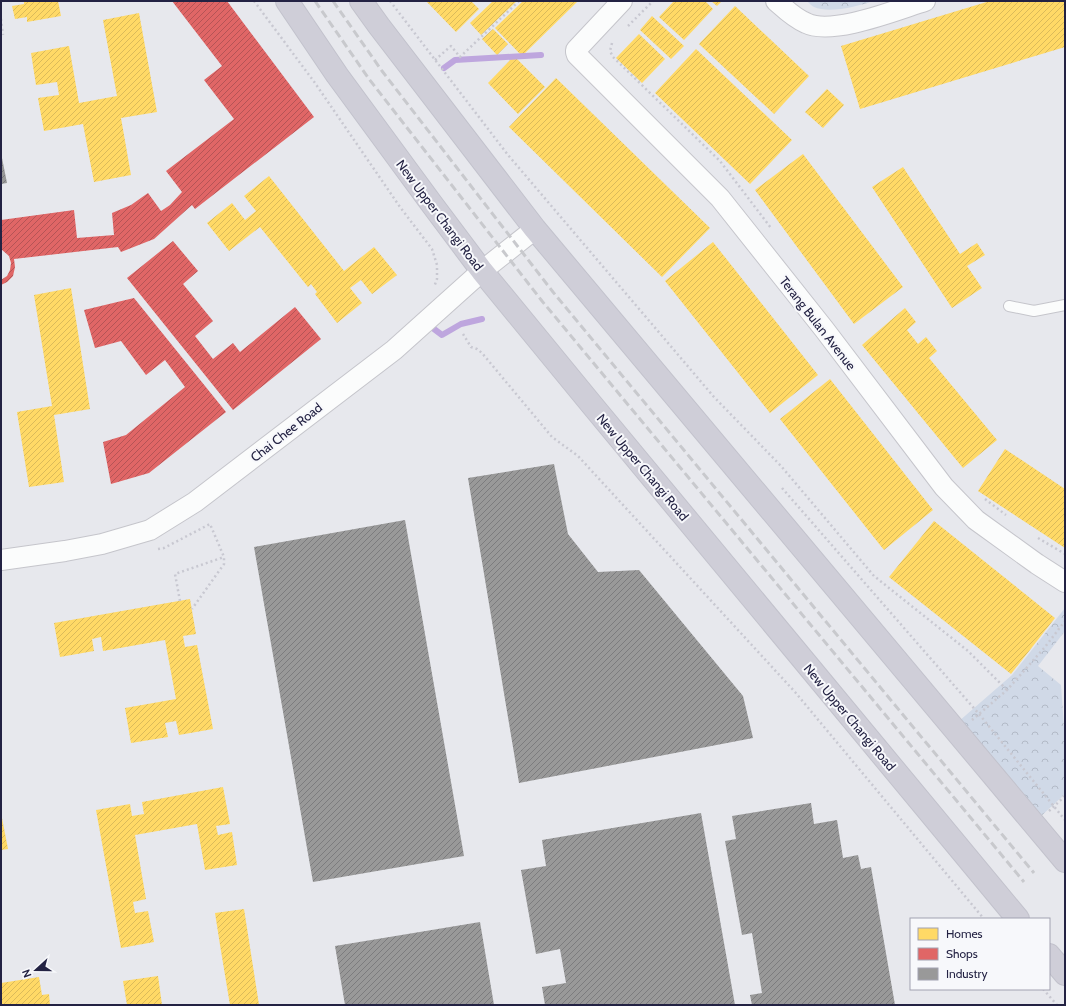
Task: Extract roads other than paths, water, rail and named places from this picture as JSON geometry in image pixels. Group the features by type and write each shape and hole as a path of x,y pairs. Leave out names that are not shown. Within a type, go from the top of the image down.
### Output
{"main road":[{"name":"New Upper Changi Road","path":"287,1 337,75 479,267 1017,918"},
{"path":"361,1 532,225 956,733 1065,861"},
{"path":"1050,956 1065,974"}],"street":[{"name":"Terang Bulan Avenue","path":"622,1 576,50 577,55 720,198 824,329 944,487 976,520 1037,564 1065,582"},
{"path":"776,1 786,11 806,24 823,28 853,23 925,1"},
{"name":"Chai Chee Road","path":"1,550 99,534 146,521 189,494 364,360 436,296 479,267 532,225"},
{"name":"Chai Chee Road","path":"1,560 66,551 102,544 150,530 195,502 394,350 479,267"}],"lane":[{"path":"1009,306 1034,311 1065,305"}],"waterway":[{"path":"444,68 455,60 541,55"},
{"path":"434,329 442,335 461,324 482,319"}],"railway":[{"path":"315,1 369,79 542,301 1024,882"},
{"path":"333,1 382,71 553,292 1034,873"}]}
